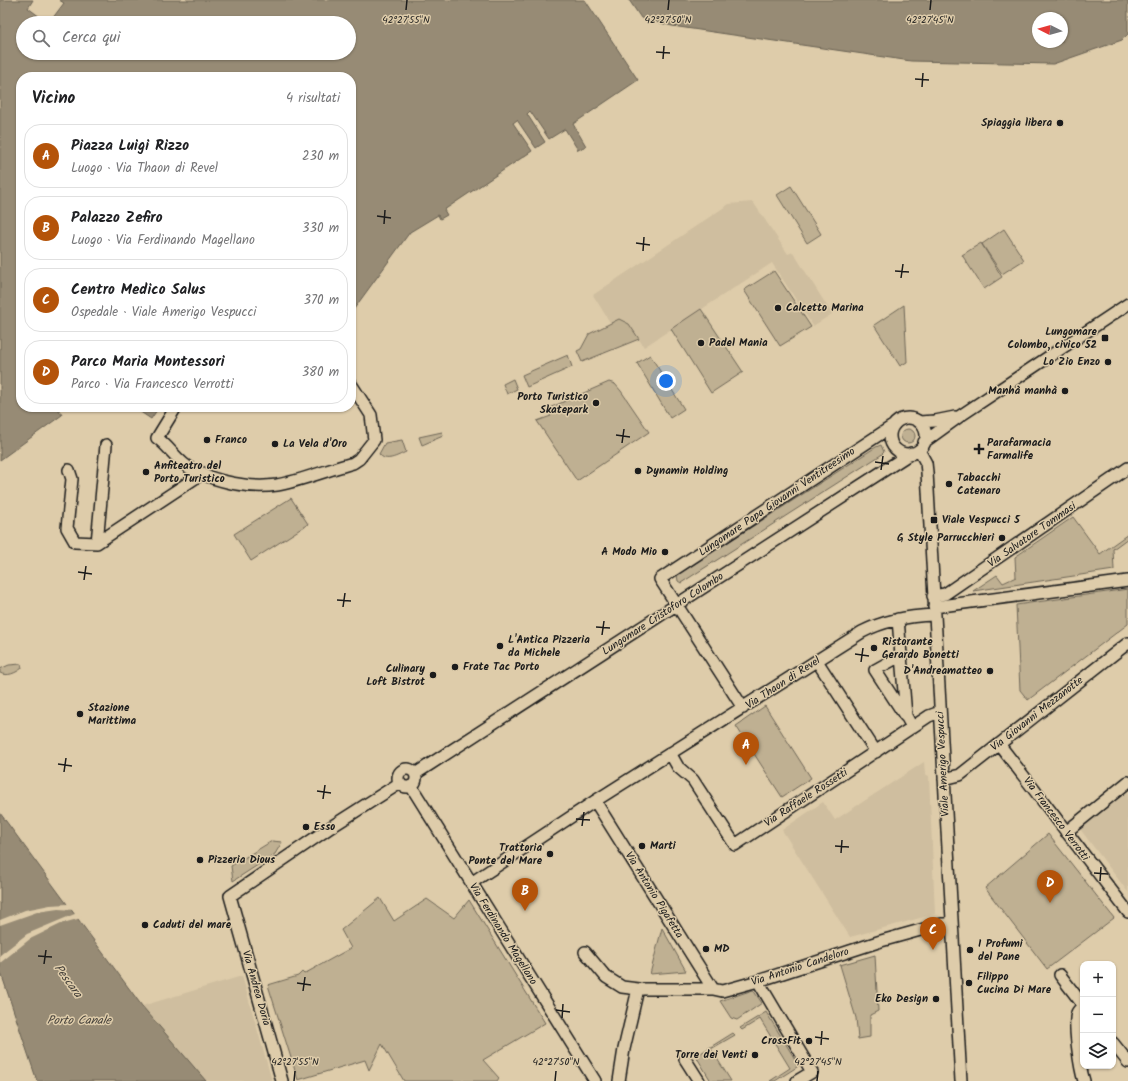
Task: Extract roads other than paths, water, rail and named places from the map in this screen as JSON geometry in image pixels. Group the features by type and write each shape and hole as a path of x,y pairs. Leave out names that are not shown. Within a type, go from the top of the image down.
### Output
{"street":[{"name":"Lungomare Cristoforo Colombo","path":"415,774 918,448 960,416 1128,304"},
{"path":"173,412 157,438 166,444 180,461 193,470 235,485 276,485 359,459 374,440 371,415 356,392"},
{"name":"Lungomare Cristoforo Colombo","path":"919,422 935,421 960,416"},
{"path":"908,418 919,422 925,431 918,448 899,451 891,442 891,430 894,425 902,419 908,418"},
{"name":"Lungomare Papa Giovanni Ventitreesimo","path":"676,605 660,579 894,425"},
{"path":"97,543 106,445"},
{"name":"Viale Amerigo Vespucci","path":"918,448 926,463 927,472 961,1081"},
{"name":"Via Salvatore Tommasi","path":"934,606 945,594 1128,468"},
{"path":"69,470 72,479 68,528 75,542 97,543 203,473"},
{"path":"934,606 1128,581"},
{"path":"676,605 743,708"},
{"name":"Via Thaon di Revel","path":"471,883 595,801 862,632 876,625 934,606"},
{"path":"898,618 906,716"},
{"name":"Via Giovanni Mezzanotte","path":"944,779 960,775 1128,643"},
{"path":"902,655 875,670 912,727"},
{"path":"817,661 876,752"},
{"name":"Via Raffaele Rossetti","path":"670,753 678,766 693,780 735,845 912,727 929,716 940,712"},
{"name":"Via Francesco Verrotti","path":"999,744 1128,912"},
{"path":"408,768 415,774 415,782 412,786 404,786 400,783 398,774 402,770 408,768"},
{"path":"1066,832 1128,782"},
{"name":"Via Andrea Doria","path":"282,1081 230,896 331,827 400,783"},
{"name":"Via Ferdinando Magellano","path":"412,786 595,1081"},
{"name":"Via Antonio Pigafetta","path":"595,801 713,989"},
{"name":"Via Antonio Candeloro","path":"585,952 606,976 622,987 642,989 713,989 722,991 758,981 881,941 942,924 952,923"},
{"path":"1060,975 1080,1001"},
{"path":"758,981 812,1072 798,1081"},
{"path":"619,1081 624,1049 642,989"},
{"path":"1080,1009 1077,1013 1076,1020 1080,1065 1084,1081"},
{"path":"1116,1047 1128,1062"},
{"path":"685,1059 699,1081"}],"water":[{"path":"0,0 33,0 28,8 39,16 16,16 16,60 356,60 356,16 54,16 64,3 59,0 585,0 638,80 573,124 586,146 578,150 565,129 549,139 530,111 527,114 545,142 536,148 517,120 513,123 532,151 444,210 447,215 440,219 438,215 410,232 356,306 356,72 16,72 16,412 60,412 62,415 0,460"},
{"path":"629,0 1128,0 1128,34 1122,40 1053,64 911,61 672,26 641,18"},
{"path":"140,412 156,412 151,419"},
{"name":"Porto Canale","path":"0,813 142,1006 206,1081 37,1081 0,970"}],"place":[{"name":"Spiaggia libera","path":"1060,123"},
{"name":"Calcetto Marina","path":"778,308"},
{"name":"Lungomare Colombo, civico 52","path":"1105,338"},
{"name":"Padel Mania","path":"701,343"},
{"name":"Lo Zio Enzo","path":"1108,362"},
{"name":"Manhà manhà","path":"1065,391"},
{"name":"Porto Turistico Skatepark","path":"596,403"},
{"name":"Franco","path":"207,440"},
{"name":"La Vela d'Oro","path":"275,444"},
{"name":"Parafarmacia Farmalife","path":"979,449"},
{"name":"Dynamin Holding","path":"638,471"},
{"name":"Anfiteatro del Porto Turistico","path":"146,472"},
{"name":"Tabacchi Catenaro","path":"949,484"},
{"name":"Viale Vespucci 5","path":"934,520"},
{"name":"G Style Parrucchieri","path":"1002,538"},
{"name":"A Modo Mio","path":"665,552"},
{"name":"L'Antica Pizzeria da Michele","path":"500,646"},
{"name":"Ristorante Gerardo Bonetti","path":"874,648"},
{"name":"Frate Tac Porto","path":"455,667"},
{"name":"D'Andreamatteo","path":"990,671"},
{"name":"Culinary Loft Bistrot","path":"433,675"},
{"name":"Stazione Marittima","path":"80,714"},
{"name":"Piazza Luigi Rizzo","path":"746,765"},
{"name":"Esso","path":"306,827"},
{"name":"Marti","path":"642,846"},
{"name":"Trattoria Ponte del Mare","path":"550,854"},
{"name":"Pizzeria Dious","path":"200,860"},
{"name":"Parco Maria Montessori","path":"1050,903"},
{"name":"Palazzo Zefiro","path":"525,911"},
{"name":"Caduti del mare","path":"145,925"},
{"name":"MD","path":"706,949"},
{"name":"Centro Medico Salus","path":"933,950"},
{"name":"I Profumi del Pane","path":"970,950"},
{"name":"Filippo Cucina Di Mare","path":"969,983"},
{"name":"Eko Design","path":"936,999"},
{"name":"CrossFit","path":"809,1041"},
{"name":"Torre dei Venti","path":"755,1055"}],"water label":[{"name":"Pescara","path":"68,981"}]}
